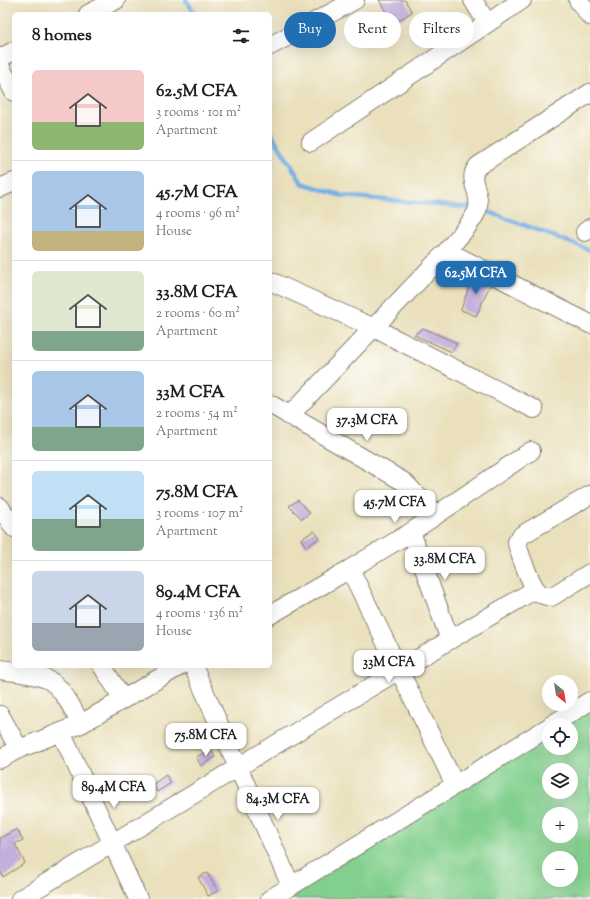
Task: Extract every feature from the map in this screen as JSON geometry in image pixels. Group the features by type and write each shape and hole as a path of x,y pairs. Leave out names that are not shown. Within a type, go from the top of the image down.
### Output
{"street":[{"path":"92,12 116,0"},
{"path":"272,45 355,0"},
{"path":"473,0 487,23"},
{"path":"311,142 522,0"},
{"path":"578,0 590,16"},
{"path":"0,58 12,52"},
{"path":"0,66 12,88"},
{"path":"289,416 447,251 467,226 478,208 473,171 478,166 590,93"},
{"path":"0,188 12,183"},
{"path":"447,251 590,324"},
{"path":"272,282 374,328 534,409"},
{"path":"272,405 404,482 436,515"},
{"path":"272,614 411,532 531,451"},
{"path":"590,495 522,535 517,542 518,550 536,589 542,595 551,597 590,573"},
{"path":"0,507 12,525"},
{"path":"411,532 450,640"},
{"path":"350,569 455,785"},
{"path":"20,899 536,589"},
{"path":"103,668 124,699"},
{"path":"0,759 80,724 177,668"},
{"path":"194,668 291,886"},
{"path":"0,670 34,675 52,682 70,702 80,724"},
{"path":"561,719 590,701"},
{"path":"0,715 19,750"},
{"path":"270,899 542,731"},
{"path":"61,732 138,899"}],"green space":[{"path":"590,709 590,899 280,899 542,738 542,755 578,755 578,719 574,719"}],"building":[{"path":"379,0 405,0 412,12 409,12 409,14 401,19 401,12 386,12"},
{"path":"476,273 492,281 476,316 461,310 469,286 473,283"},
{"path":"423,328 457,343 452,352 414,335"},
{"path":"298,500 310,513 302,519 289,506"},
{"path":"314,531 320,538 306,547 301,539"},
{"path":"211,749 215,757 201,766 196,757"},
{"path":"166,775 171,783 157,792 153,784"},
{"path":"17,829 23,840 15,844 25,863 3,877 0,870 0,838"},
{"path":"207,873 218,891 208,896 198,877"}],"waterway":[{"path":"186,0 194,12"},
{"path":"272,135 302,183 343,196 474,208"},
{"path":"481,209 590,250"}]}
